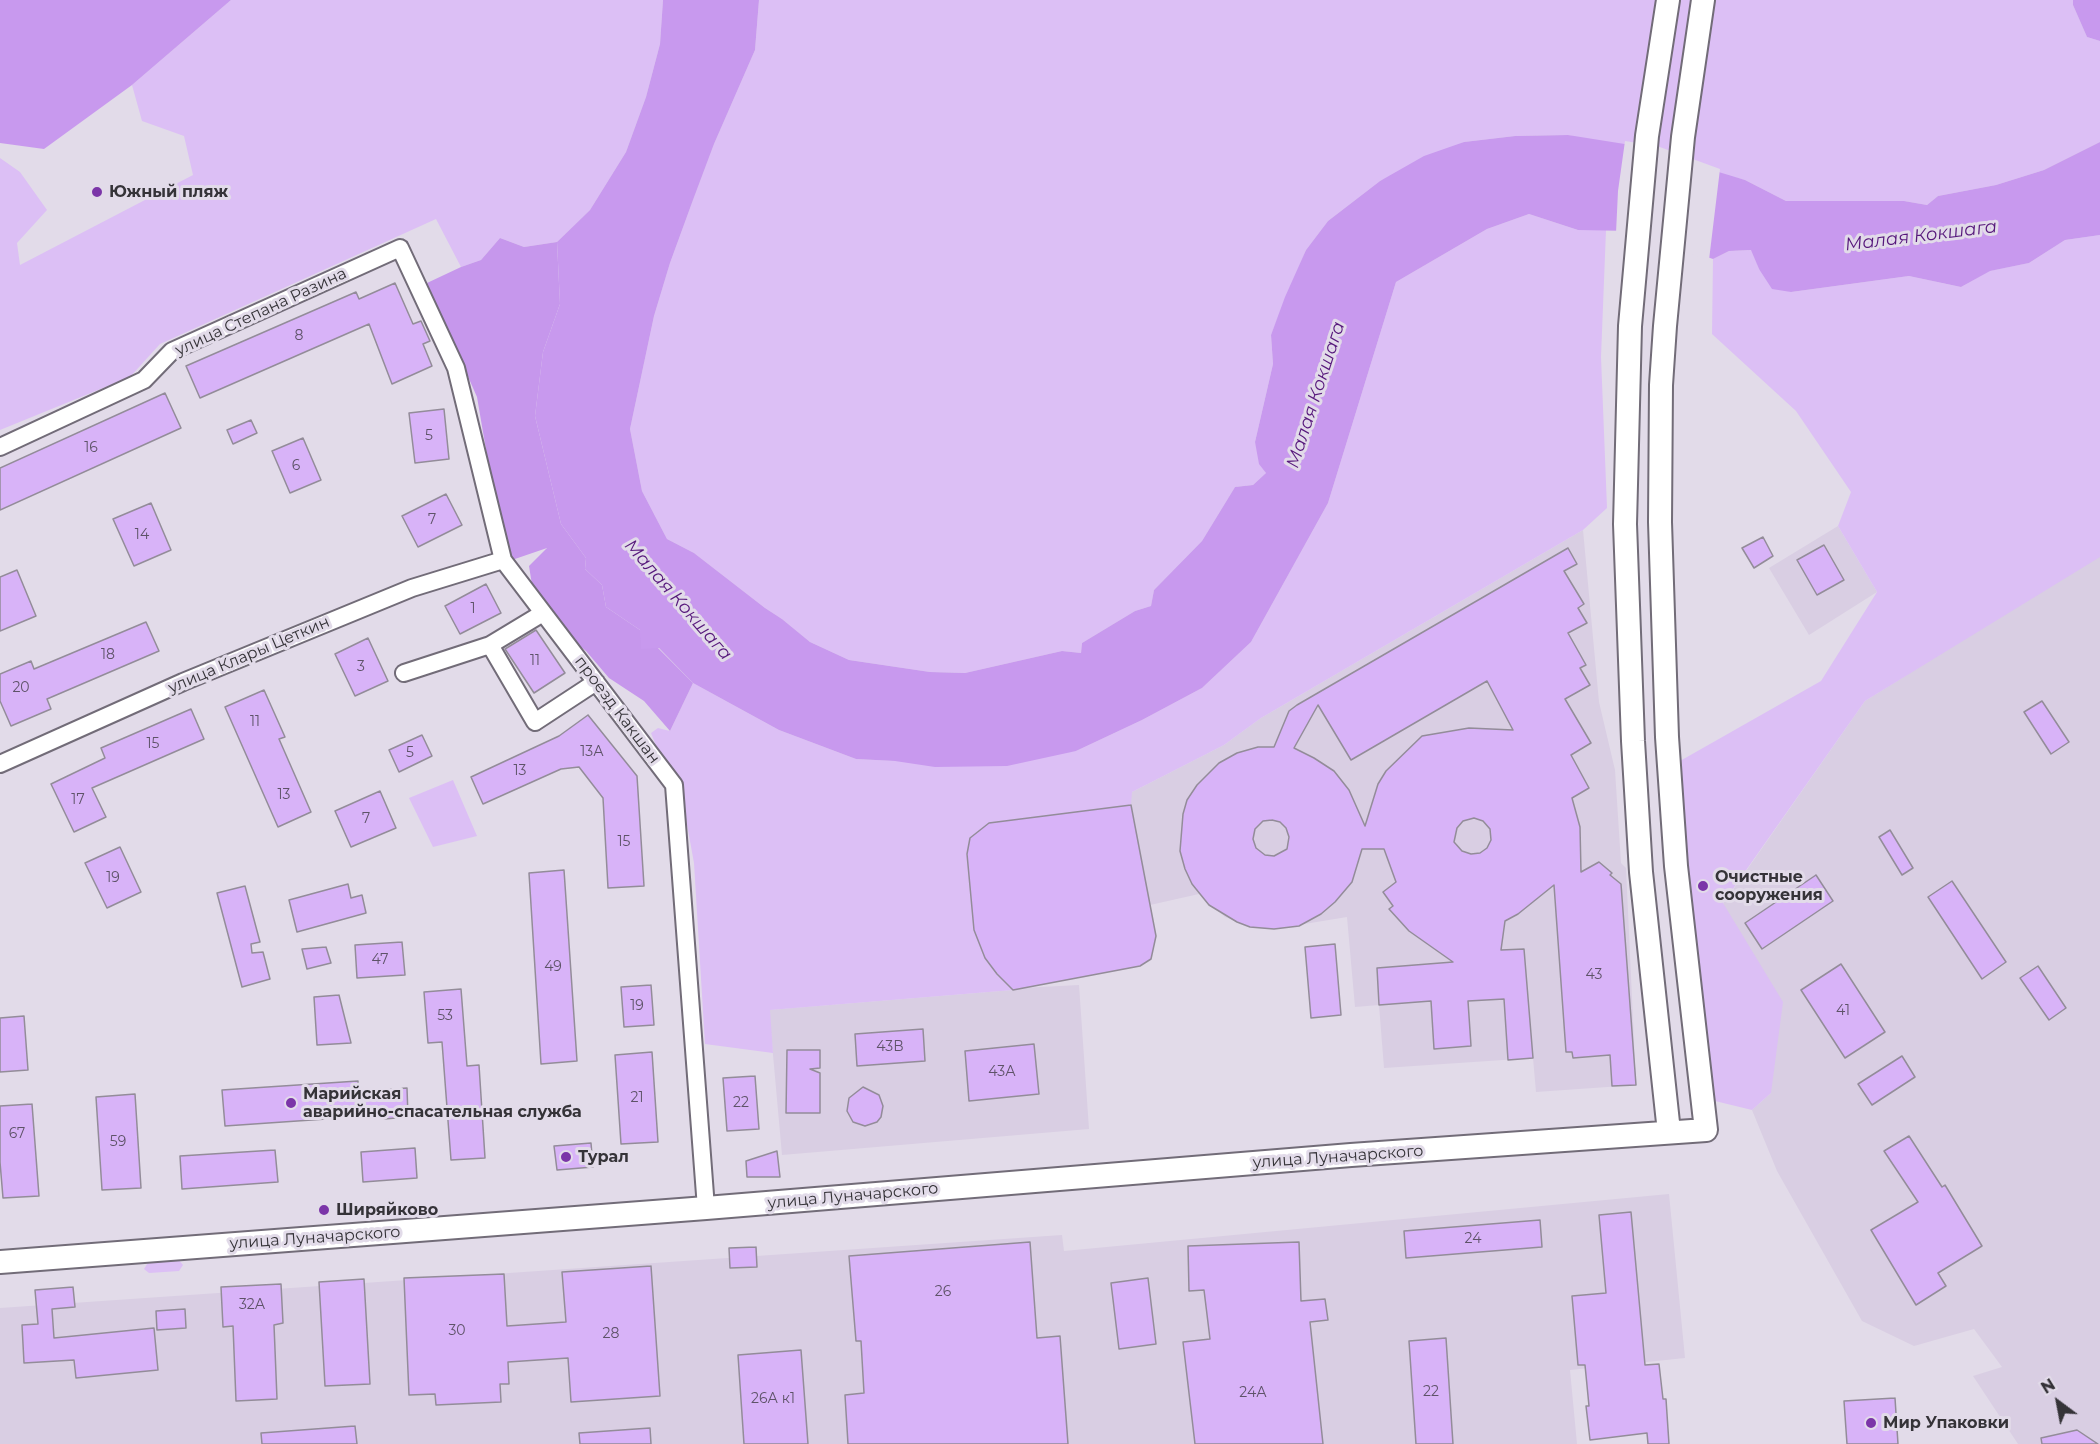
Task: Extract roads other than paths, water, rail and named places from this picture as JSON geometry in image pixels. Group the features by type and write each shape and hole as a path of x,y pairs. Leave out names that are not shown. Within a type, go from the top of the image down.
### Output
{"main road":[{"path":"1668,0 1647,136 1630,326 1625,524 1633,741 1641,872 1669,1132"},
{"name":"улица Луначарского","path":"0,1262 706,1208 1340,1156 1706,1130 1676,866 1667,737 1661,575 1661,408 1665,326 1677,190 1702,0"}],"street":[{"name":"улица Степана Разина","path":"0,447 144,380 172,351 400,248"},
{"name":"проезд Какшан","path":"400,248 456,368 503,560 674,785 706,1208"},
{"name":"улица Клары Цеткин","path":"0,764 183,682 389,597 503,560"},
{"path":"404,674 490,645 543,613"},
{"path":"490,645 535,722 596,682"}],"water":[{"path":"0,0 231,0 132,85 44,149 0,143"},
{"name":"Малая Кокшага","path":"663,0 759,0 755,50 714,144 670,263 654,316 630,429 642,491 667,539 694,553 810,642 849,660 930,672 965,673 1062,651 1081,653 1082,643 1135,611 1151,606 1154,590 1202,541 1235,487 1253,485 1266,473 1259,464 1255,442 1273,364 1271,335 1306,250 1328,221 1380,181 1424,156 1464,142 1515,136 1568,135 1656,149 1745,180 1786,201 1904,201 1927,205 1938,196 1996,185 2044,170 2100,142 2100,235 2065,240 2029,263 1990,271 1961,287 1909,276 1791,292 1772,289 1759,269 1751,250 1729,251 1713,259 1631,231 1578,230 1529,214 1487,229 1396,282 1328,503 1251,642 1202,688 1076,751 1007,766 935,767 895,761 856,759 779,730 693,683 659,648 641,649 640,630 606,607 602,585 585,569 586,558 561,524 535,416 543,352 560,304 557,242 590,210 626,152 646,97 660,44"},
{"path":"2073,0 2100,0 2100,41 2087,37"}],"place":[{"name":"Южный пляж","path":"97,192"},
{"name":"Очистные сооружения","path":"1703,886"},
{"name":"Марийская аварийно-спасательная служба","path":"291,1103"},
{"name":"Турал","path":"566,1157"},
{"name":"Ширяйково","path":"324,1210"},
{"name":"Мир Упаковки","path":"1871,1423"}]}
